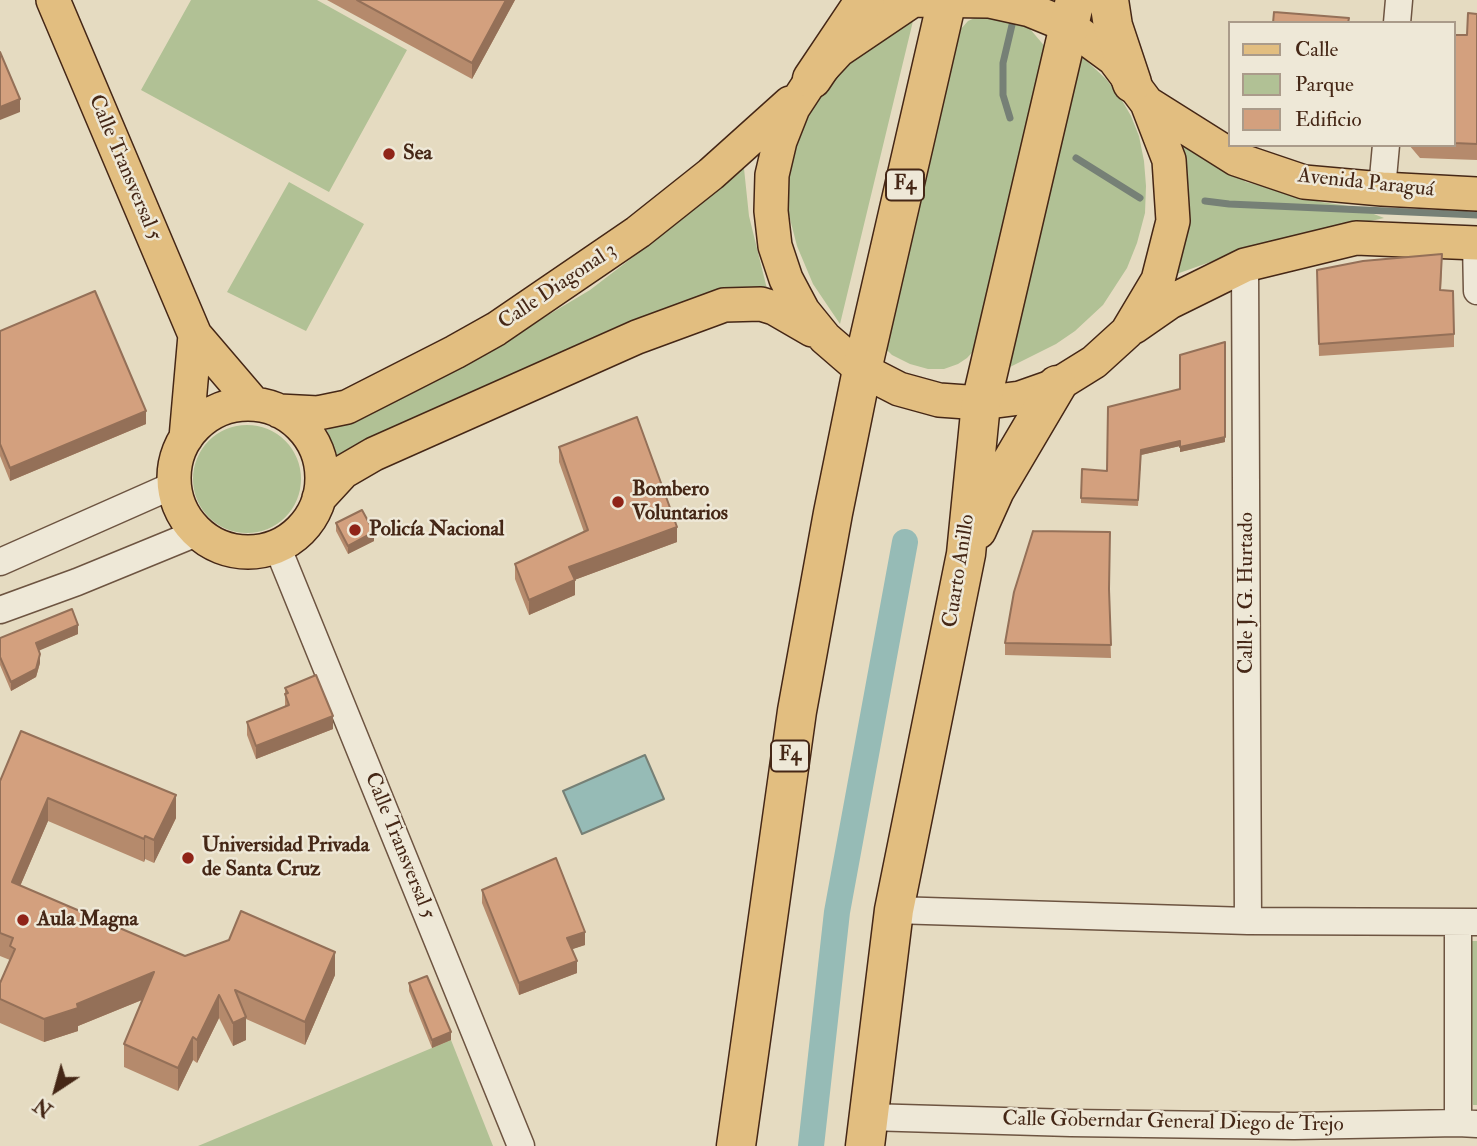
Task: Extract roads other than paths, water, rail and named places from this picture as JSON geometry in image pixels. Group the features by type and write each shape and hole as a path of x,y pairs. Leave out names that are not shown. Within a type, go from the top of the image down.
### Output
{"highway":[{"path":"807,86 865,0"},
{"name":"F4","path":"736,1146 797,711 930,0"},
{"path":"1109,0 1113,26 1140,93"},
{"name":"Cuarto Anillo","path":"867,1131 894,910 966,554 981,403 1072,13"},
{"path":"966,554 995,490 1057,385"}],"main road":[{"name":"Calle Transversal 5","path":"53,0 195,335 266,407"},
{"path":"825,338 803,311 786,279 775,246 771,211 772,176 779,141 793,108 807,86 839,50 930,0 989,1 1030,10 1072,13 1114,59 1140,93 1169,160 1173,221 1158,280 1127,332"},
{"name":"Calle Diagonal 3","path":"266,407 318,413 347,407 496,329 638,232 711,174 807,86"},
{"name":"Avenida Paraguá","path":"1140,93 1236,159 1304,182 1477,194"},
{"path":"319,498 342,472 374,454 637,337 724,305 761,304 774,308 825,338 862,370 899,389 939,400 981,403 1020,398 1057,385 1094,362 1127,332 1170,302 1245,265 1356,238 1477,243"},
{"name":"Calle Transversal 5","path":"186,438 195,335"},
{"path":"240,404 266,407 300,426 309,436 320,459 322,485 319,498 308,522 289,540 264,550 250,552 223,547 198,532 182,511 174,485 176,460 186,438 204,418 215,411 240,404"}],"street":[{"path":"1397,21 1399,0"},
{"path":"1382,189 1386,147"},
{"path":"1477,243 1477,291"},
{"name":"Calle J. G. Hurtado","path":"1245,265 1248,920"},
{"path":"0,562 174,485"},
{"path":"0,610 77,582 198,532"},
{"name":"Calle Transversal 5","path":"277,546 521,1146"},
{"path":"894,910 1248,920 1468,922 1467,1124"},
{"name":"Calle Goberndar General Diego de Trejo","path":"867,1131 1294,1136 1467,1124"}],"water":[{"path":"645,755 664,799 582,834 563,791"}],"waterway":[{"path":"1010,118 1003,95 1003,63 1012,25"},
{"path":"1076,158 1140,198"},
{"path":"1205,201 1477,215"},
{"path":"811,1146 837,912 905,542"}],"place":[{"name":"Sea","path":"389,154"},
{"name":"Bombero Voluntarios","path":"618,502"},
{"name":"Policía Nacional","path":"355,530"},
{"name":"Universidad Privada de Santa Cruz","path":"188,858"},
{"name":"Aula Magna","path":"23,920"}]}
